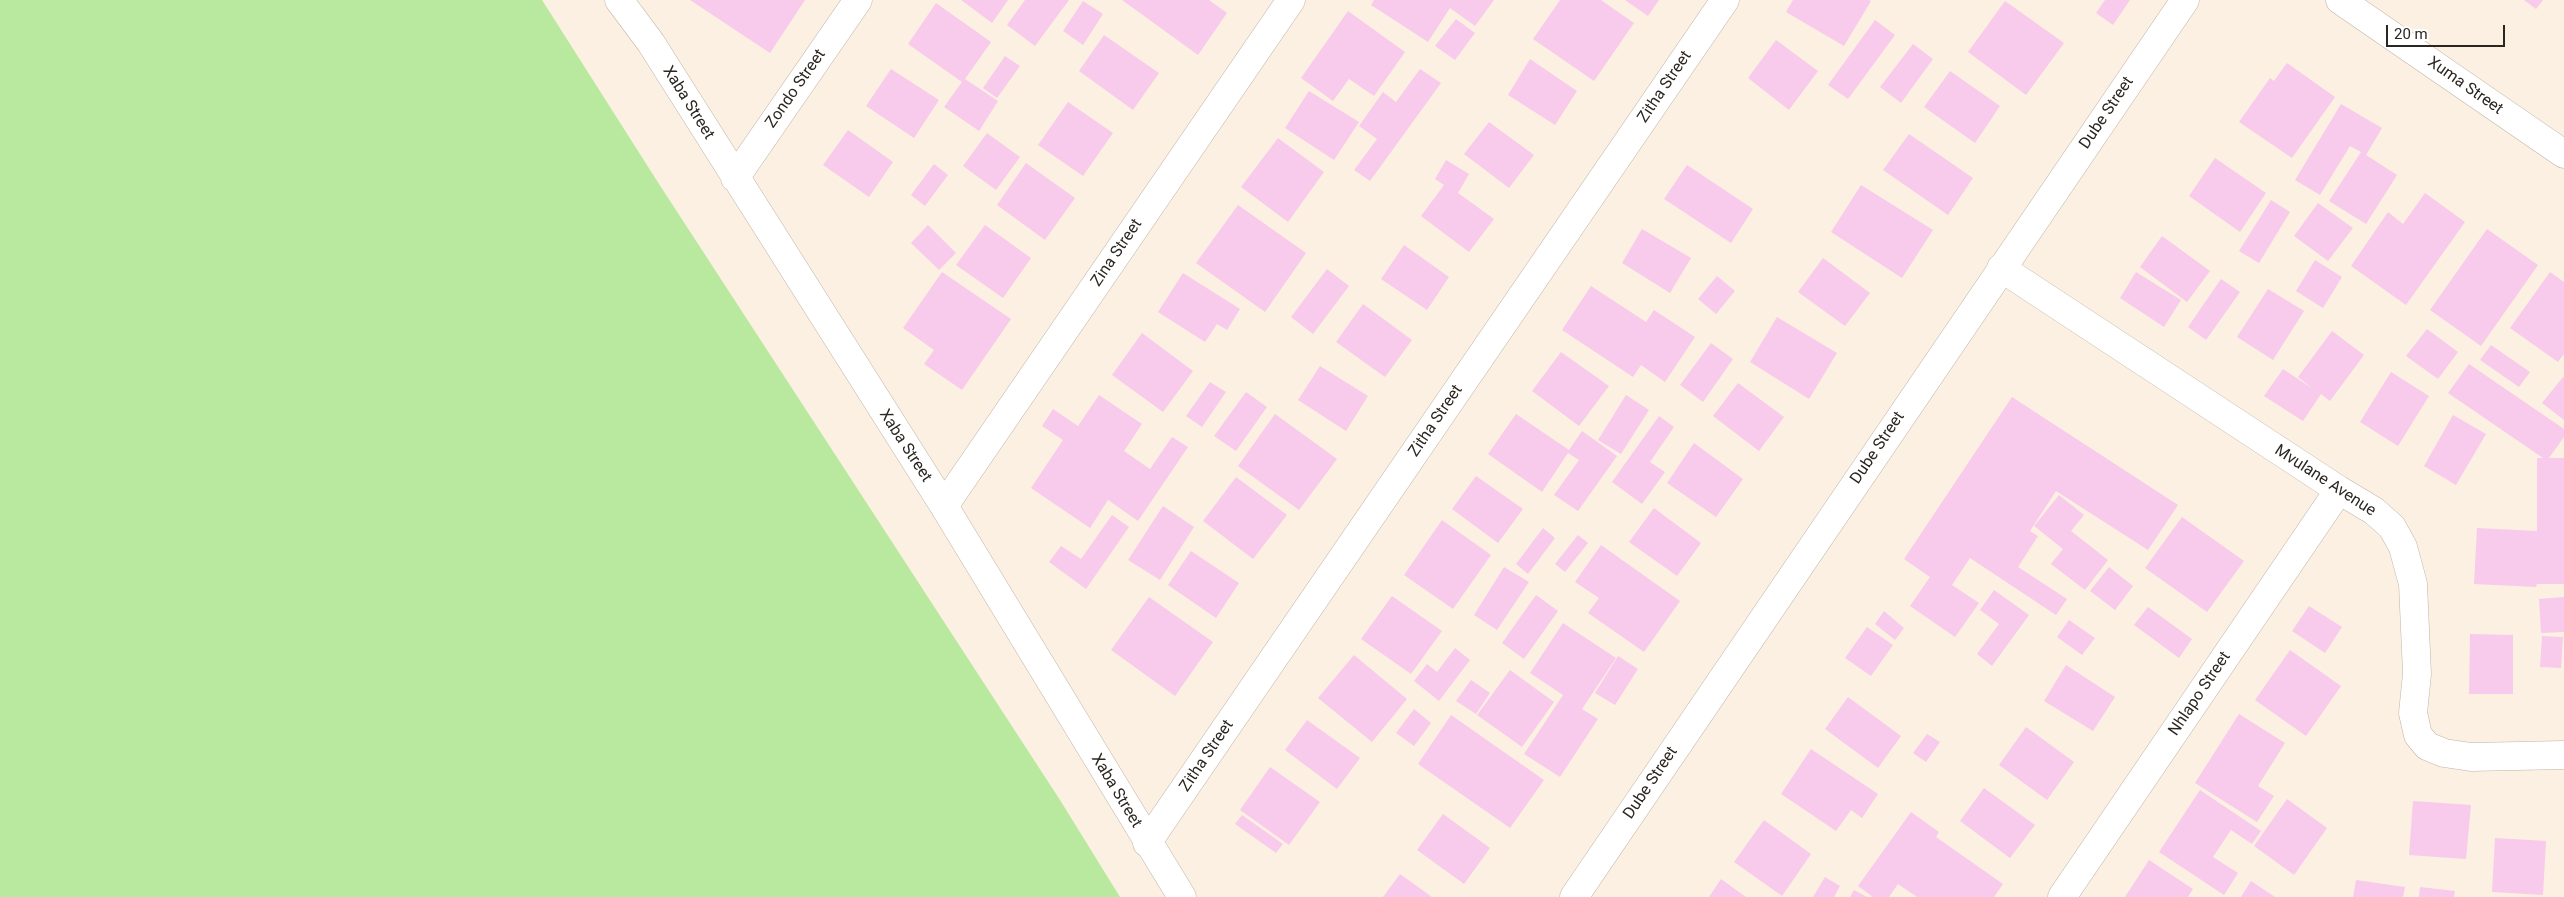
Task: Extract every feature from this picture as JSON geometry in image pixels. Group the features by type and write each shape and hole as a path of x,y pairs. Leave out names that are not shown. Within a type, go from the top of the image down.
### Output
{"street":[{"name":"Xaba Street","path":"619,0 651,43 734,178 944,506 1182,897"},
{"name":"Zondo Street","path":"734,178 858,0"},
{"name":"Zina Street","path":"944,506 1291,0"},
{"name":"Zitha Street","path":"1148,843 1725,0"},
{"name":"Dube Street","path":"1574,897 2185,0"},
{"name":"Xuma Street","path":"2340,0 2564,154"},
{"name":"Mvulane Avenue","path":"2001,268 2339,490 2374,511 2392,527 2403,547 2413,584 2417,674 2413,713 2418,735 2427,746 2444,753 2471,757 2564,755"},
{"name":"Nhlapo Street","path":"2062,897 2339,490"}],"green space":[{"path":"0,0 542,0 659,184 1060,800 1120,897 0,897"}],"building":[{"path":"690,0 805,0 770,53"},
{"path":"961,0 1008,0 992,23"},
{"path":"1025,0 1069,0 1035,46 1007,25"},
{"path":"1122,0 1209,0 1227,13 1198,55"},
{"path":"1374,0 1494,0 1475,26 1450,8 1428,42 1371,5"},
{"path":"1560,0 1601,0 1634,23 1594,81 1533,39"},
{"path":"1625,0 1659,0 1648,16"},
{"path":"1793,0 1871,1 1844,46 1786,12"},
{"path":"2105,0 2130,0 2113,25 2096,13"},
{"path":"2524,0 2543,0 2536,9"},
{"path":"1083,1 1103,14 1083,45 1063,31"},
{"path":"2005,1 2064,43 2026,95 1968,52"},
{"path":"936,3 991,42 965,79 998,101 979,131 944,107 962,82 908,44"},
{"path":"1348,11 1405,52 1374,96 1349,79 1333,101 1301,78"},
{"path":"1456,19 1475,33 1455,60 1435,46"},
{"path":"1875,20 1895,35 1848,99 1828,85"},
{"path":"1104,35 1159,73 1133,110 1079,71"},
{"path":"1776,40 1818,71 1789,110 1748,78"},
{"path":"1913,44 1933,59 1901,103 1880,87"},
{"path":"1005,56 1020,66 997,98 983,88"},
{"path":"1530,59 1577,91 1555,125 1508,95"},
{"path":"2287,63 2335,97 2292,158 2239,122 2270,78 2274,81"},
{"path":"891,69 939,100 914,138 866,106"},
{"path":"1420,69 1441,83 1370,181 1354,170 1377,139 1359,126 1383,92 1396,102"},
{"path":"1950,71 2000,106 1975,143 1924,107"},
{"path":"1309,91 1359,122 1334,160 1285,128"},
{"path":"1068,102 1113,133 1083,176 1038,145"},
{"path":"2341,104 2382,128 2366,155 2397,175 2366,224 2329,201 2361,152 2350,146 2320,195 2295,180"},
{"path":"1489,122 1534,155 1509,188 1464,154"},
{"path":"848,130 893,162 869,197 823,165"},
{"path":"987,133 1020,157 996,190 963,166"},
{"path":"1909,134 1973,178 1948,215 1883,170"},
{"path":"1278,138 1324,172 1288,222 1241,187"},
{"path":"2215,158 2266,193 2240,232 2189,196"},
{"path":"1446,160 1469,174 1458,193 1494,219 1469,252 1421,216 1444,185 1435,179"},
{"path":"1026,163 1075,198 1045,240 997,205"},
{"path":"934,164 948,175 925,206 911,195"},
{"path":"1687,165 1753,209 1731,243 1664,199"},
{"path":"1861,185 1933,230 1902,278 1831,232"},
{"path":"2425,193 2465,222 2406,305 2351,266 2388,212 2403,224"},
{"path":"2271,200 2290,212 2259,263 2239,251"},
{"path":"2318,203 2353,228 2328,261 2294,236"},
{"path":"1238,205 1306,253 1265,312 1196,263"},
{"path":"928,225 956,253 939,270 911,243"},
{"path":"985,225 1031,258 1003,298 956,265"},
{"path":"1642,229 1691,258 1670,293 1622,263"},
{"path":"2487,229 2538,265 2481,346 2430,310"},
{"path":"2162,236 2210,271 2187,302 2140,267"},
{"path":"1404,245 1449,277 1427,310 1381,279"},
{"path":"1823,258 1870,293 1845,326 1798,292"},
{"path":"2315,260 2342,277 2323,308 2296,291"},
{"path":"1327,269 1349,286 1313,334 1291,317"},
{"path":"942,272 1011,319 962,390 924,364 934,350 903,328"},
{"path":"2136,272 2181,300 2164,327 2120,298"},
{"path":"2550,272 2564,282 2564,354 2558,362 2510,328"},
{"path":"1183,273 1240,309 1227,330 1217,324 1205,342 1158,312"},
{"path":"1717,276 1735,291 1716,314 1698,299"},
{"path":"2221,279 2240,292 2206,340 2188,327"},
{"path":"1591,286 1646,322 1654,310 1695,337 1665,382 1641,365 1633,377 1562,330"},
{"path":"2268,289 2304,311 2273,360 2237,337"},
{"path":"1363,304 1412,340 1385,377 1336,342"},
{"path":"1777,317 1837,353 1809,399 1750,362"},
{"path":"2427,329 2458,352 2438,379 2406,356"},
{"path":"2332,331 2364,355 2330,401 2321,394 2303,421 2264,396 2283,369 2313,389 2298,377"},
{"path":"1142,333 1193,371 1163,412 1112,375"},
{"path":"1711,343 1733,359 1703,402 1680,385"},
{"path":"2491,345 2530,372 2519,387 2480,360"},
{"path":"1561,352 1609,386 1579,426 1532,391"},
{"path":"2469,364 2564,429 2564,437 2549,458 2564,458 2564,584 2537,584 2536,587 2474,584 2477,528 2537,531 2537,458 2543,458 2448,393"},
{"path":"1320,366 1368,396 1346,431 1298,400"},
{"path":"2391,372 2429,396 2398,446 2360,422"},
{"path":"2564,378 2564,420 2542,403"},
{"path":"1210,382 1226,392 1202,427 1186,416"},
{"path":"1738,383 1784,417 1759,451 1713,416"},
{"path":"1246,392 1267,407 1236,451 1214,436"},
{"path":"1099,395 1142,424 1124,451 1150,469 1172,437 1188,447 1138,521 1108,500 1090,528 1031,488 1063,440 1042,426 1053,409 1078,426"},
{"path":"1626,395 1649,410 1621,454 1598,440"},
{"path":"2012,397 2178,505 2148,550 2056,491 2030,531 2038,536 2018,567 2067,599 2056,615 1970,558 1952,585 1979,603 1955,637 1910,606 1930,577 1904,559"},
{"path":"1275,414 1337,459 1299,510 1238,466"},
{"path":"1516,414 1569,450 1582,431 1617,456 1578,511 1554,495 1579,460 1568,453 1542,492 1488,454"},
{"path":"2453,415 2486,434 2456,485 2424,466"},
{"path":"1659,416 1674,427 1650,462 1665,472 1642,504 1612,482"},
{"path":"1694,443 1743,479 1716,517 1667,483"},
{"path":"1476,476 1523,509 1498,543 1452,509"},
{"path":"1236,477 1287,515 1253,559 1203,521"},
{"path":"2059,495 2084,515 2071,531 2108,560 2085,590 2051,564 2063,549 2034,526"},
{"path":"1163,506 1194,527 1160,580 1128,560"},
{"path":"1654,508 1701,543 1677,576 1629,542"},
{"path":"1112,515 1129,527 1086,589 1049,562 1061,546 1081,559"},
{"path":"2182,517 2244,561 2207,612 2145,568"},
{"path":"1442,520 1491,555 1453,609 1404,575"},
{"path":"1543,528 1555,538 1528,574 1516,564"},
{"path":"1578,535 1588,543 1565,572 1555,564"},
{"path":"1601,545 1680,601 1644,652 1588,613 1599,598 1575,582"},
{"path":"1191,551 1239,583 1216,618 1168,585"},
{"path":"1504,567 1529,582 1497,630 1474,615"},
{"path":"2109,567 2133,586 2115,610 2090,591"},
{"path":"1994,590 2029,615 1992,666 1977,654 1999,624 1980,610"},
{"path":"1536,595 1558,611 1524,659 1502,643"},
{"path":"1392,596 1442,631 1411,674 1361,639"},
{"path":"1149,597 1213,642 1175,696 1111,650"},
{"path":"2564,597 2564,632 2541,633 2539,599"},
{"path":"2309,606 2342,627 2325,653 2292,631"},
{"path":"2148,607 2192,639 2179,658 2134,625"},
{"path":"1884,611 1904,628 1895,640 1875,624"},
{"path":"2069,620 2095,638 2082,655 2057,637"},
{"path":"1563,623 1616,658 1582,709 1598,719 1560,777 1524,754 1563,695 1530,673"},
{"path":"1867,627 1893,645 1871,676 1845,658"},
{"path":"2470,634 2513,635 2513,694 2469,694"},
{"path":"2542,636 2563,637 2561,668 2540,667"},
{"path":"1455,648 1470,660 1439,701 1414,681 1427,664 1437,672"},
{"path":"2290,650 2341,686 2306,736 2255,700"},
{"path":"1354,655 1407,699 1372,742 1318,698"},
{"path":"1618,656 1638,669 1615,705 1595,693"},
{"path":"2066,665 2115,697 2093,731 2044,701"},
{"path":"1510,670 1554,702 1522,747 1477,715"},
{"path":"1471,680 1490,693 1476,714 1456,701"},
{"path":"1848,697 1901,736 1878,768 1825,729"},
{"path":"1414,709 1431,723 1414,746 1396,733"},
{"path":"2239,714 2285,743 2258,786 2274,796 2257,822 2195,783"},
{"path":"1451,715 1544,780 1510,828 1418,764"},
{"path":"1307,720 1360,758 1337,789 1285,750"},
{"path":"2026,727 2074,762 2047,800 1999,765"},
{"path":"1927,734 1940,742 1926,762 1913,753"},
{"path":"1811,749 1878,794 1862,818 1851,810 1836,831 1781,794"},
{"path":"1270,767 1320,802 1289,845 1240,810"},
{"path":"1984,788 2035,825 2010,858 1960,821"},
{"path":"2200,790 2261,831 2252,844 2231,830 2213,857 2238,873 2224,895 2159,852"},
{"path":"2287,799 2327,828 2294,875 2254,846"},
{"path":"2413,801 2471,805 2466,859 2409,855"},
{"path":"1911,812 1939,832 1936,837 2003,884 1994,897 1917,897 1898,884 1889,897 1873,897 1858,886"},
{"path":"1443,814 1490,848 1464,884 1417,850"},
{"path":"1242,815 1283,844 1276,853 1235,824"},
{"path":"1764,820 1811,854 1782,896 1734,862"},
{"path":"2495,838 2546,841 2543,895 2492,892"},
{"path":"2149,860 2193,889 2188,897 2125,897"},
{"path":"1400,874 1432,897 1383,897"},
{"path":"1825,877 1840,886 1834,897 1813,897"},
{"path":"1721,879 1746,897 1709,897"},
{"path":"2356,880 2405,887 2403,897 2353,897"},
{"path":"2251,881 2275,897 2241,897"},
{"path":"2420,887 2455,891 2454,897 2419,897"},
{"path":"1854,890 1867,897 1850,897"}]}
